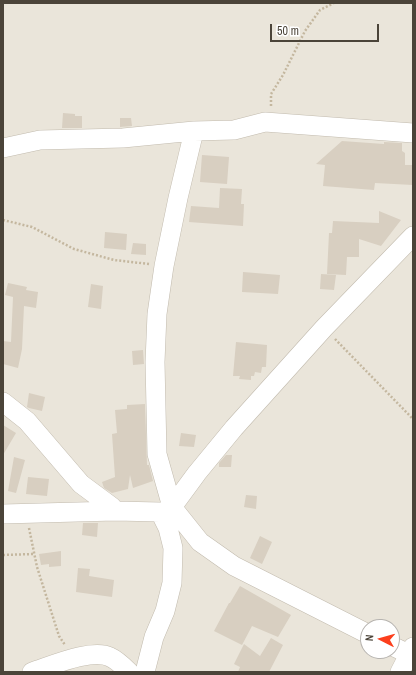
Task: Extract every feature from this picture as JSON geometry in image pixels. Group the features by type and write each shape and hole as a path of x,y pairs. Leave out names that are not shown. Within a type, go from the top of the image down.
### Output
{"street":[{"path":"3,148 40,140 123,138 194,131 234,130 270,122 413,133"},
{"path":"145,672 154,637 166,611 172,583 173,548 168,528 157,454 155,362 157,314 164,266 194,131"},
{"path":"166,509 234,428 324,328 413,236"},
{"path":"3,402 27,421 82,484 115,511"},
{"path":"3,514 166,509 200,542 234,566 360,630"},
{"path":"400,672 407,651"},
{"path":"32,672 92,654 109,656 122,664 129,672"}],"path":[{"path":"270,122 271,94 284,75 309,26 320,10 334,3"},
{"path":"3,220 32,227 74,249 114,260 164,266"},
{"path":"324,328 413,419"},
{"path":"26,514 33,554 59,636 74,659"},
{"path":"3,556 33,554"}],"shaded area":[{"path":"3,3 413,3 413,672 3,672"}],"building":[{"path":"63,113 82,116 82,128 62,128"},
{"path":"120,118 131,118 132,126 120,127"},
{"path":"342,141 384,144 384,142 402,143 402,151 405,153 405,165 413,165 413,185 375,183 374,190 323,186 325,165 316,164"},
{"path":"202,155 229,157 227,184 200,182"},
{"path":"220,188 242,189 241,204 244,204 243,226 189,222 191,206 219,208"},
{"path":"379,211 401,220 381,246 359,239 359,257 347,257 346,275 327,274 329,233 332,233 333,221 379,223"},
{"path":"105,232 127,234 126,250 104,248"},
{"path":"133,243 146,244 146,255 131,254"},
{"path":"243,272 280,275 278,294 242,292"},
{"path":"321,274 336,275 334,290 320,289"},
{"path":"8,283 27,287 26,290 38,292 36,308 24,306 22,349 18,368 3,364 3,341 11,342 13,297 5,295"},
{"path":"91,284 103,286 101,309 88,307"},
{"path":"236,342 267,345 266,367 262,367 261,373 255,372 254,376 251,376 251,380 239,379 240,376 233,376"},
{"path":"143,350 144,364 133,365 132,351"},
{"path":"29,393 45,397 42,411 27,407"},
{"path":"145,404 147,465 149,465 153,481 133,488 130,475 128,489 112,493 104,488 102,482 115,477 112,434 117,433 115,410 127,409 127,405"},
{"path":"3,425 16,433 3,455"},
{"path":"181,433 196,435 194,447 179,446"},
{"path":"226,455 232,455 231,467 219,467 219,463"},
{"path":"14,457 25,460 16,493 8,491"},
{"path":"28,477 49,479 47,496 26,494"},
{"path":"246,495 257,496 256,509 244,507"},
{"path":"83,523 98,523 97,537 82,535"},
{"path":"260,536 272,542 262,564 250,558"},
{"path":"61,551 61,566 49,567 49,564 41,565 39,554"},
{"path":"78,568 90,569 89,576 114,580 112,597 76,592"},
{"path":"240,586 291,615 278,637 252,626 242,645 214,631"},
{"path":"271,638 283,645 269,672 238,672 240,667 234,664 244,644 260,656"}]}
